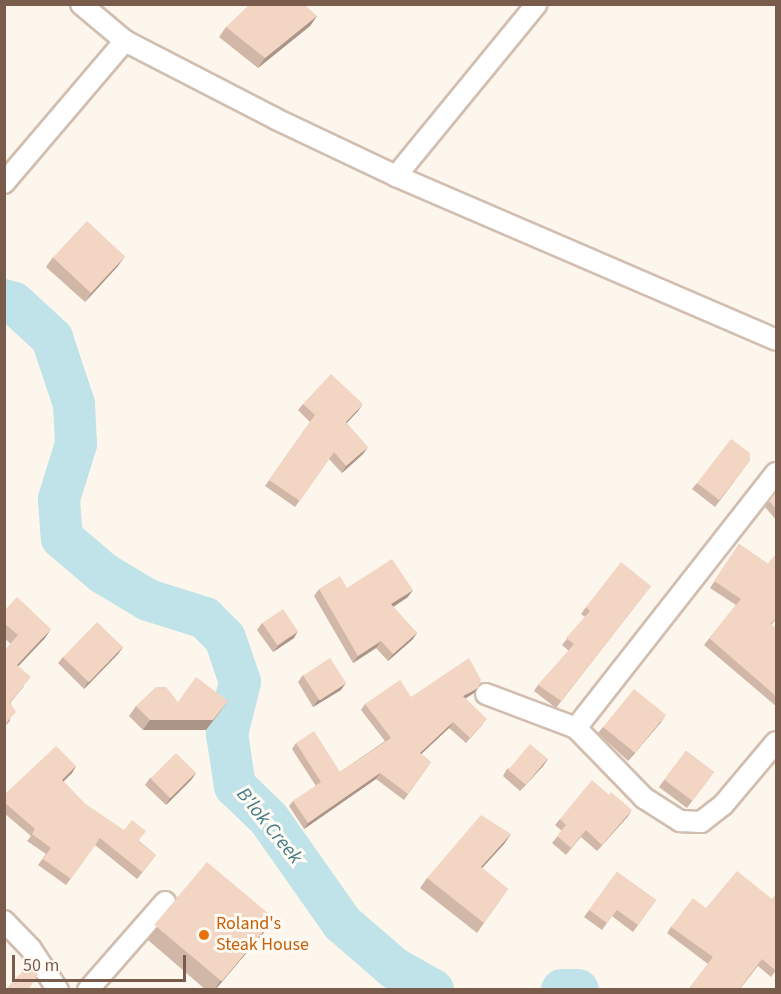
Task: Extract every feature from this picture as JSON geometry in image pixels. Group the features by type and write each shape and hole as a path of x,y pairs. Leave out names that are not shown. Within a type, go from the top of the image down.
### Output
{"street":[{"path":"81,4 125,41 396,176 777,340"},
{"path":"396,176 537,4"},
{"path":"4,183 125,41"},
{"path":"576,728 777,473"},
{"path":"486,694 576,728 644,798 680,821 701,822 723,805 777,742"},
{"path":"88,990 165,902"},
{"path":"4,921 31,949 58,990"}],"building":[{"path":"250,4 304,4 317,16 265,58 226,27"},
{"path":"87,221 125,256 91,293 53,258"},
{"path":"331,374 363,404 346,422 368,447 346,466 334,452 300,501 269,480 315,415 303,404"},
{"path":"731,439 750,453 750,461 719,500 697,483"},
{"path":"777,491 777,510 769,501"},
{"path":"739,544 768,564 777,553 777,617 770,624 777,629 777,697 709,638 741,599 714,581"},
{"path":"392,559 413,590 391,604 417,633 393,654 381,641 358,656 319,589 340,576 347,588"},
{"path":"621,562 651,586 561,701 538,685 574,644 566,638 590,611 586,607"},
{"path":"17,597 51,629 17,665 31,677 10,702 16,712 4,725 4,651 18,635 4,623 4,611"},
{"path":"283,609 298,631 277,645 262,623"},
{"path":"97,622 123,647 89,682 63,657"},
{"path":"330,658 346,683 320,701 303,675"},
{"path":"469,658 481,680 478,688 463,696 487,719 470,738 453,722 420,753 431,762 408,794 380,773 308,823 293,801 321,782 296,743 314,731 340,772 391,738 365,704 400,680 411,697"},
{"path":"196,677 228,701 213,720 150,720 136,706 156,687 166,687 178,702"},
{"path":"634,689 666,715 635,753 603,727"},
{"path":"530,744 548,759 526,785 508,770"},
{"path":"56,746 76,766 62,780 85,804 124,830 132,820 146,831 138,841 156,855 142,872 100,838 71,879 43,859 51,848 32,834 35,829 4,802 4,795"},
{"path":"686,751 714,772 692,801 664,780"},
{"path":"176,753 196,773 170,798 151,778"},
{"path":"592,780 632,810 602,845 586,830 571,848 557,836 566,825 560,819"},
{"path":"481,815 511,834 481,867 508,889 484,923 427,878"},
{"path":"207,862 274,919 222,981 154,925"},
{"path":"737,871 772,899 777,894 777,968 775,970 762,959 740,988 741,990 693,990 690,987 713,957 671,927 693,898 706,908"},
{"path":"617,872 656,900 638,925 617,910 607,923 589,910"},
{"path":"30,963 38,975 28,990 5,990"}],"waterway":[{"name":"B'lok Creek","path":"4,300 14,303 52,338 74,404 76,444 59,499 62,538 103,573 148,600 205,618 225,638 240,682 227,734 235,786 269,819 342,923 394,968 433,990"},
{"name":"B'lok Creek","path":"562,990 578,990"}],"place":[{"name":"Roland's Steak House","path":"204,935"}]}
